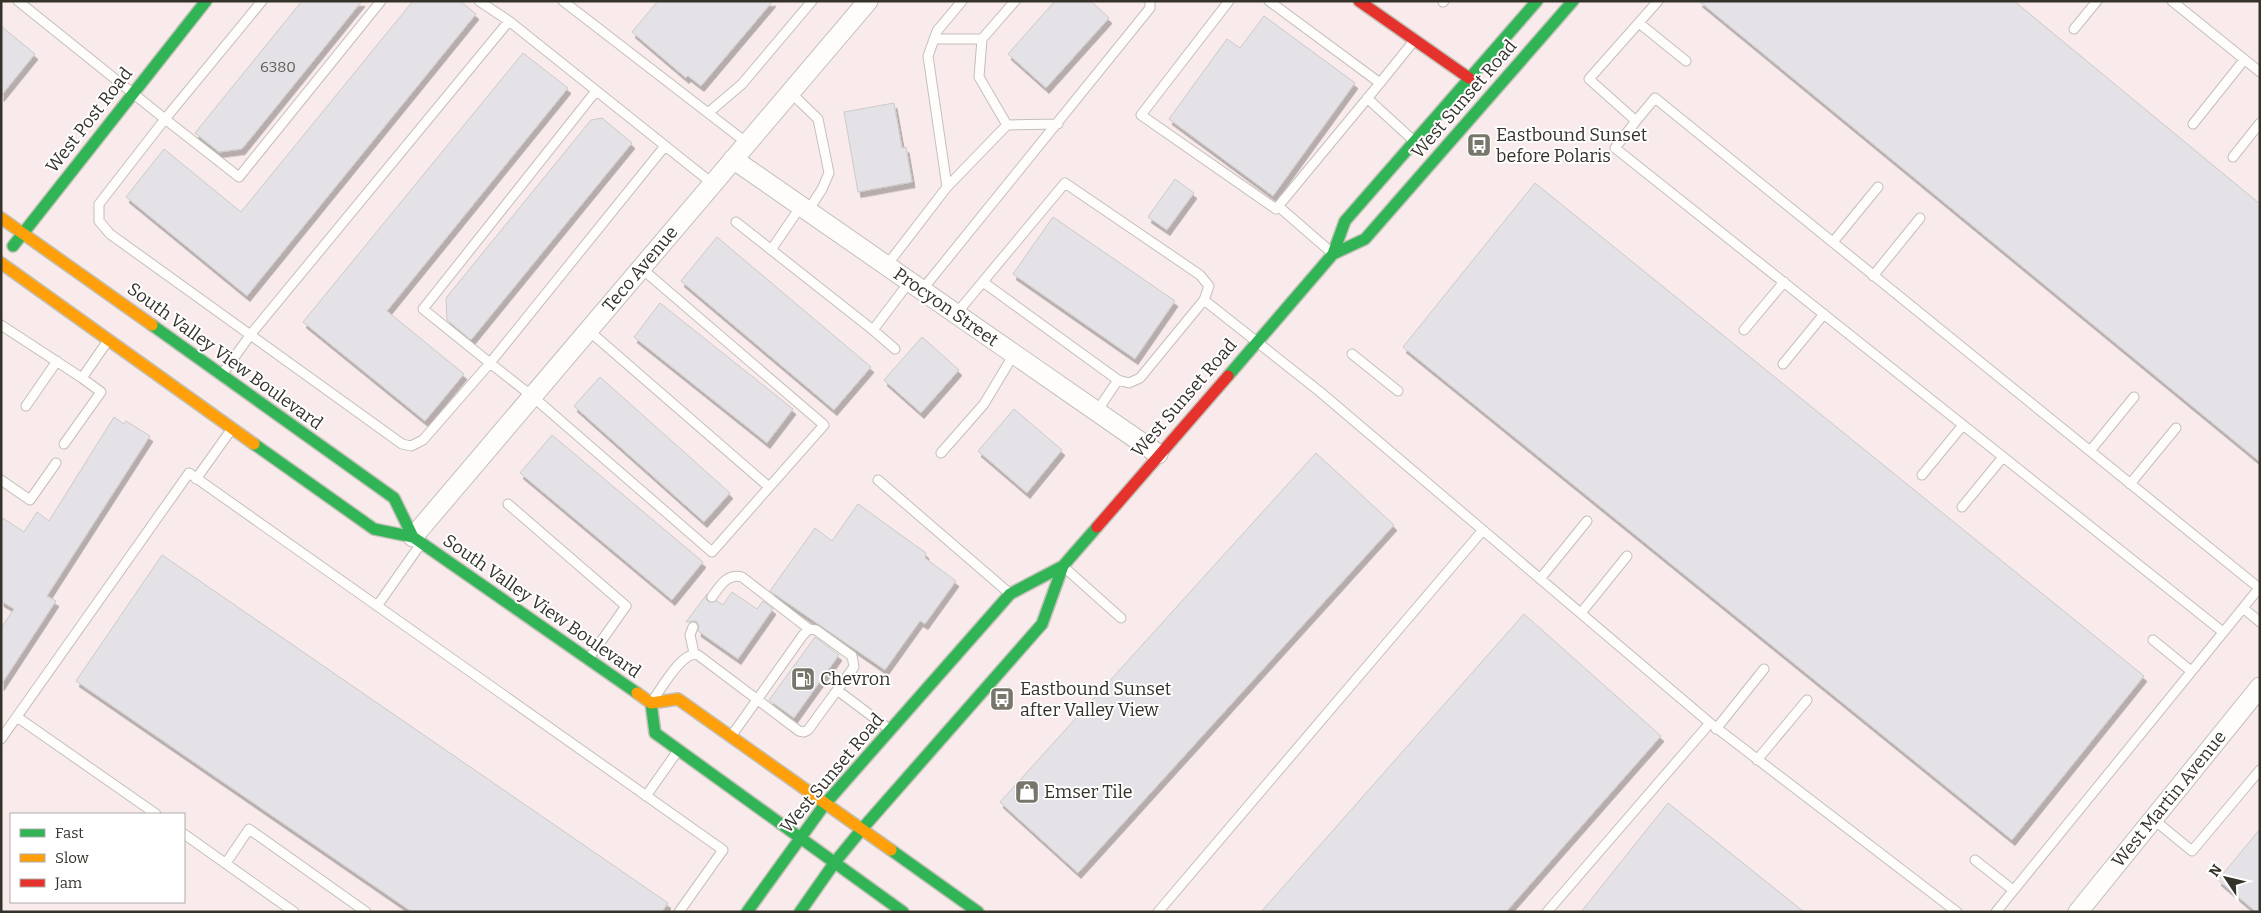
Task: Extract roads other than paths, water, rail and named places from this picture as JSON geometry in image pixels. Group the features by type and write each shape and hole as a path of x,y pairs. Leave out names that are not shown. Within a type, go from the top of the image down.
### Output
{"main road":[{"name":"West Post Road","path":"1,262 206,1"},
{"path":"1359,1 1469,78"},
{"name":"West Sunset Road","path":"800,912 834,862 1042,624 1063,566 1333,254 1344,220 1537,1"},
{"name":"West Sunset Road","path":"1333,254 1366,239 1572,2"},
{"name":"South Valley View Boulevard","path":"1,218 394,498 418,540"},
{"name":"South Valley View Boulevard","path":"1,262 374,529 418,540 650,703"},
{"name":"West Sunset Road","path":"747,912 825,804 1010,594 1063,566"},
{"path":"903,912 655,733 650,703 678,699 978,912"}],"street":[{"name":"Teco Avenue","path":"418,540 532,396 868,1"},
{"name":"Procyon Street","path":"733,159 1158,454"},
{"name":"West Martin Avenue","path":"2078,912 2260,687"}],"lane":[{"path":"18,1 239,177 381,1"},
{"path":"262,1 165,119 99,204 98,221 110,234 402,444 411,446 423,440 490,363 665,146"},
{"path":"479,1 509,21 713,184"},
{"path":"563,1 748,143"},
{"path":"708,113 742,84 812,1"},
{"path":"947,187 928,56 937,31 962,1"},
{"path":"1007,125 979,77 982,39 1015,1"},
{"path":"1229,1 1141,115 1276,209 1415,40"},
{"path":"1269,1 1380,83"},
{"path":"1636,121 1589,79 1658,1"},
{"path":"2074,29 2097,1"},
{"path":"2172,1 2260,72"},
{"path":"873,330 916,286 1035,152 1149,3"},
{"path":"222,375 251,334 509,21"},
{"path":"1639,23 1686,61"},
{"path":"934,39 982,39"},
{"path":"2193,124 2244,60"},
{"path":"596,91 423,309 532,396 712,552 824,425 641,268"},
{"path":"772,250 804,208 822,189 829,173 818,120 790,92"},
{"path":"1367,98 1414,141"},
{"path":"1996,912 2260,588 1655,98 1615,148 2223,632"},
{"path":"2233,157 2260,123"},
{"path":"887,265 947,187 1007,125 1058,124"},
{"path":"956,314 982,282 1065,183 1200,275 1209,286 1204,300 1140,378 1129,383 1118,380 982,282"},
{"path":"1833,242 1878,187"},
{"path":"1278,206 1333,254"},
{"path":"1874,276 1920,218"},
{"path":"736,222 895,349"},
{"path":"1744,330 1784,282"},
{"path":"1204,300 1319,391 1713,726 1957,912"},
{"path":"1783,364 1824,314"},
{"path":"1,325 101,392 64,444"},
{"path":"588,330 769,487"},
{"path":"82,378 109,339"},
{"path":"941,453 984,404 1014,354"},
{"path":"1352,354 1398,391"},
{"path":"26,406 57,361"},
{"path":"1097,411 1118,380"},
{"path":"2090,451 2134,397"},
{"path":"1922,475 1963,425"},
{"path":"196,479 232,428"},
{"path":"2130,484 2176,428"},
{"path":"1962,507 2003,457"},
{"path":"1,480 30,500 56,463"},
{"path":"1,740 189,473 723,850 680,912"},
{"path":"878,480 1010,594"},
{"path":"508,504 626,606 588,660"},
{"path":"1540,579 1587,522"},
{"path":"1158,912 1483,530"},
{"path":"377,606 418,540"},
{"path":"1580,613 1627,556"},
{"path":"1063,566 1122,618"},
{"path":"693,627 690,635 694,654 799,731 804,732 808,730 854,667 852,656 816,630 809,629 742,577 737,576 724,581 712,597"},
{"path":"2243,608 2260,622"},
{"path":"731,736 809,629"},
{"path":"2153,640 2191,671"},
{"path":"650,703 685,657 694,654"},
{"path":"1547,912 1764,669"},
{"path":"838,690 890,730"},
{"path":"1757,760 1807,700"},
{"path":"17,717 155,813"},
{"path":"646,796 678,750"},
{"path":"2153,819 2192,851 2260,770"},
{"path":"226,863 249,830 366,912"},
{"path":"185,835 294,912"},
{"path":"1975,860 2013,890"}],"place":[{"name":"Eastbound Sunset before Polaris","path":"1479,145"},
{"name":"Chevron","path":"803,679"},
{"name":"Eastbound Sunset after Valley View","path":"1002,699"},
{"name":"Emser Tile","path":"1027,792"}]}
